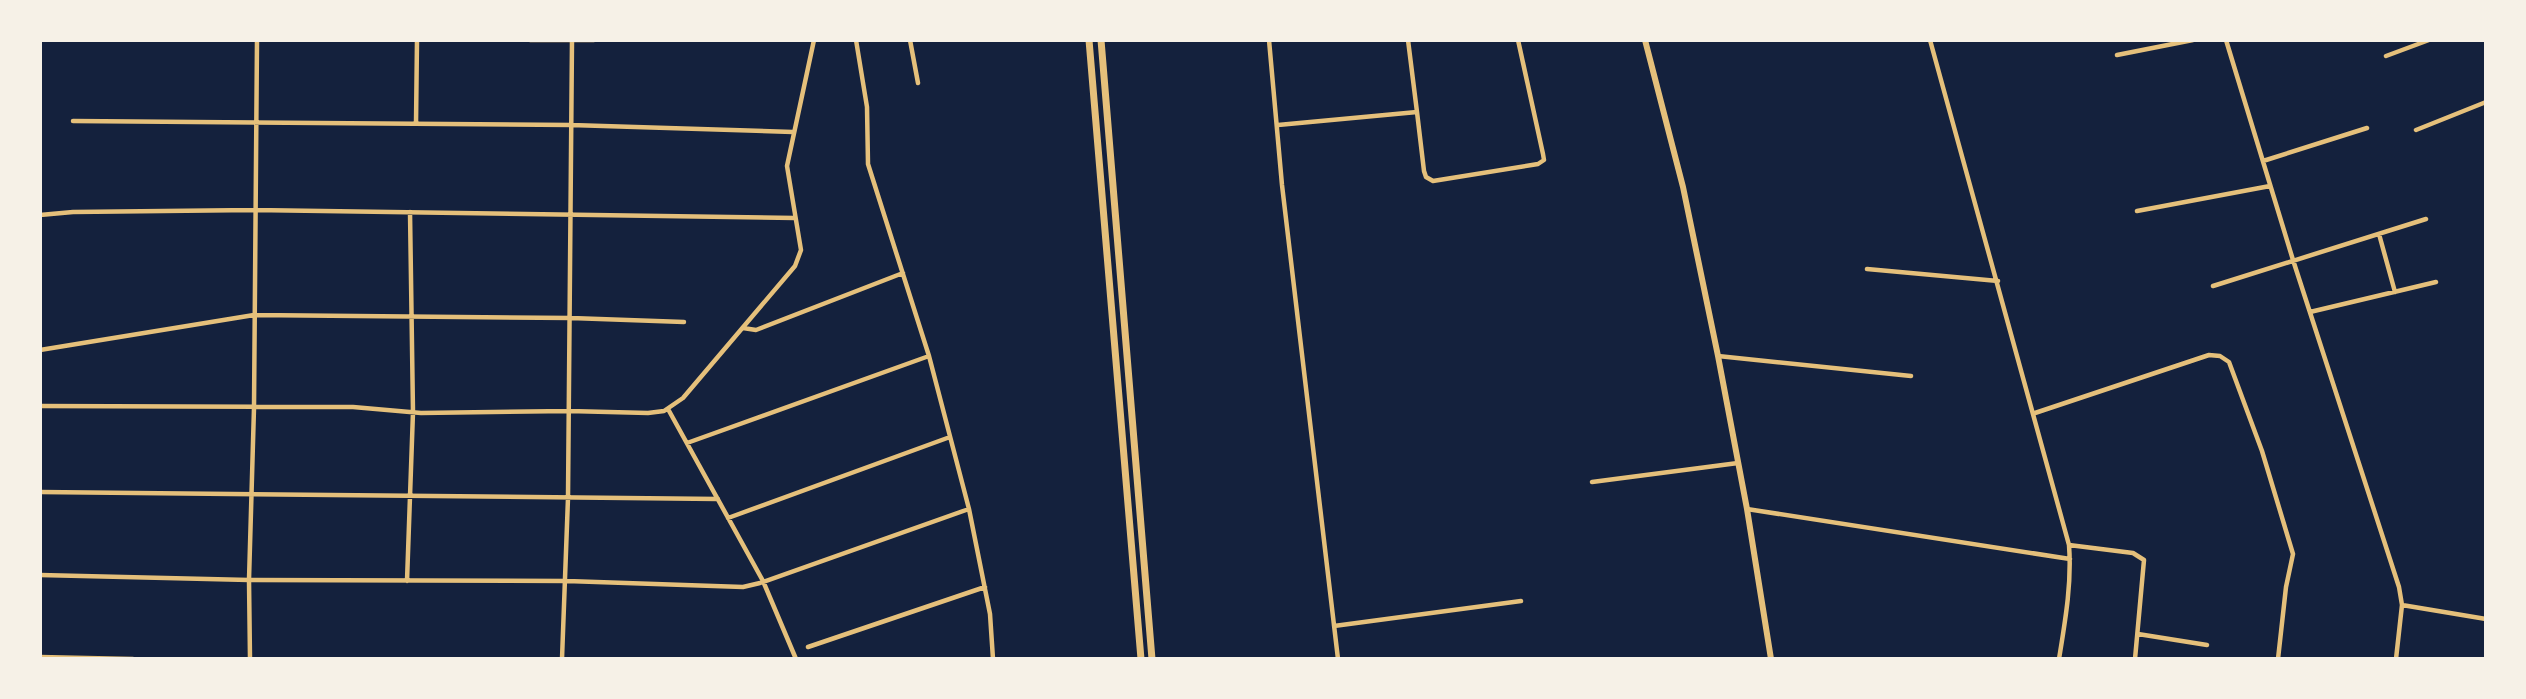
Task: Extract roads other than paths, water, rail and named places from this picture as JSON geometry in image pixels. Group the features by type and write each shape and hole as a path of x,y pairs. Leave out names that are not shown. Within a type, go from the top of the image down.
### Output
{"main road":[{"path":"1089,40 1141,659"},
{"path":"1101,40 1152,659"},
{"path":"1645,40 1683,187 1718,356 1747,509 1771,659"}],"street":[{"path":"250,659 257,40"},
{"path":"415,124 417,40"},
{"path":"530,40 594,40"},
{"path":"562,659 567,581 572,40"},
{"path":"40,406 353,407 413,412 569,411 648,414 668,409 683,398 797,262 800,250 787,166 814,40"},
{"path":"856,40 867,107 868,164 929,356 969,509 990,614 993,659"},
{"path":"910,40 918,83"},
{"path":"1269,40 1283,185 1338,659"},
{"path":"1409,40 1426,177 1433,181 1538,164 1544,160 1518,40"},
{"path":"1930,40 2069,545 2070,559 2059,659"},
{"path":"2117,55 2193,40"},
{"path":"2226,40 2293,260 2399,587 2402,605 2396,659"},
{"path":"2386,56 2429,40"},
{"path":"2416,130 2486,102"},
{"path":"1278,125 1417,112"},
{"path":"73,121 571,125 793,132"},
{"path":"2263,161 2367,128"},
{"path":"2137,211 2270,186"},
{"path":"40,215 254,209 794,218"},
{"path":"407,581 413,412 411,212"},
{"path":"2213,286 2426,219"},
{"path":"2379,234 2395,292"},
{"path":"1867,270 1998,281"},
{"path":"743,328 756,330 903,273"},
{"path":"2310,312 2437,282"},
{"path":"40,350 254,315 570,318 684,322"},
{"path":"2034,413 2209,355 2220,356 2229,362 2262,451 2293,554 2286,587 2278,659"},
{"path":"687,443 929,356"},
{"path":"1718,356 1911,376"},
{"path":"668,409 763,581 796,659"},
{"path":"728,518 950,437"},
{"path":"1592,482 1738,463"},
{"path":"40,492 718,499"},
{"path":"40,575 249,580 567,581 735,587 763,581 969,509"},
{"path":"1747,509 2070,559"},
{"path":"2069,545 2133,553 2144,561 2135,659"},
{"path":"808,648 985,587"},
{"path":"1334,626 1521,601"},
{"path":"2402,605 2486,619"},
{"path":"2138,634 2207,645"},
{"path":"40,657 133,659"}]}
